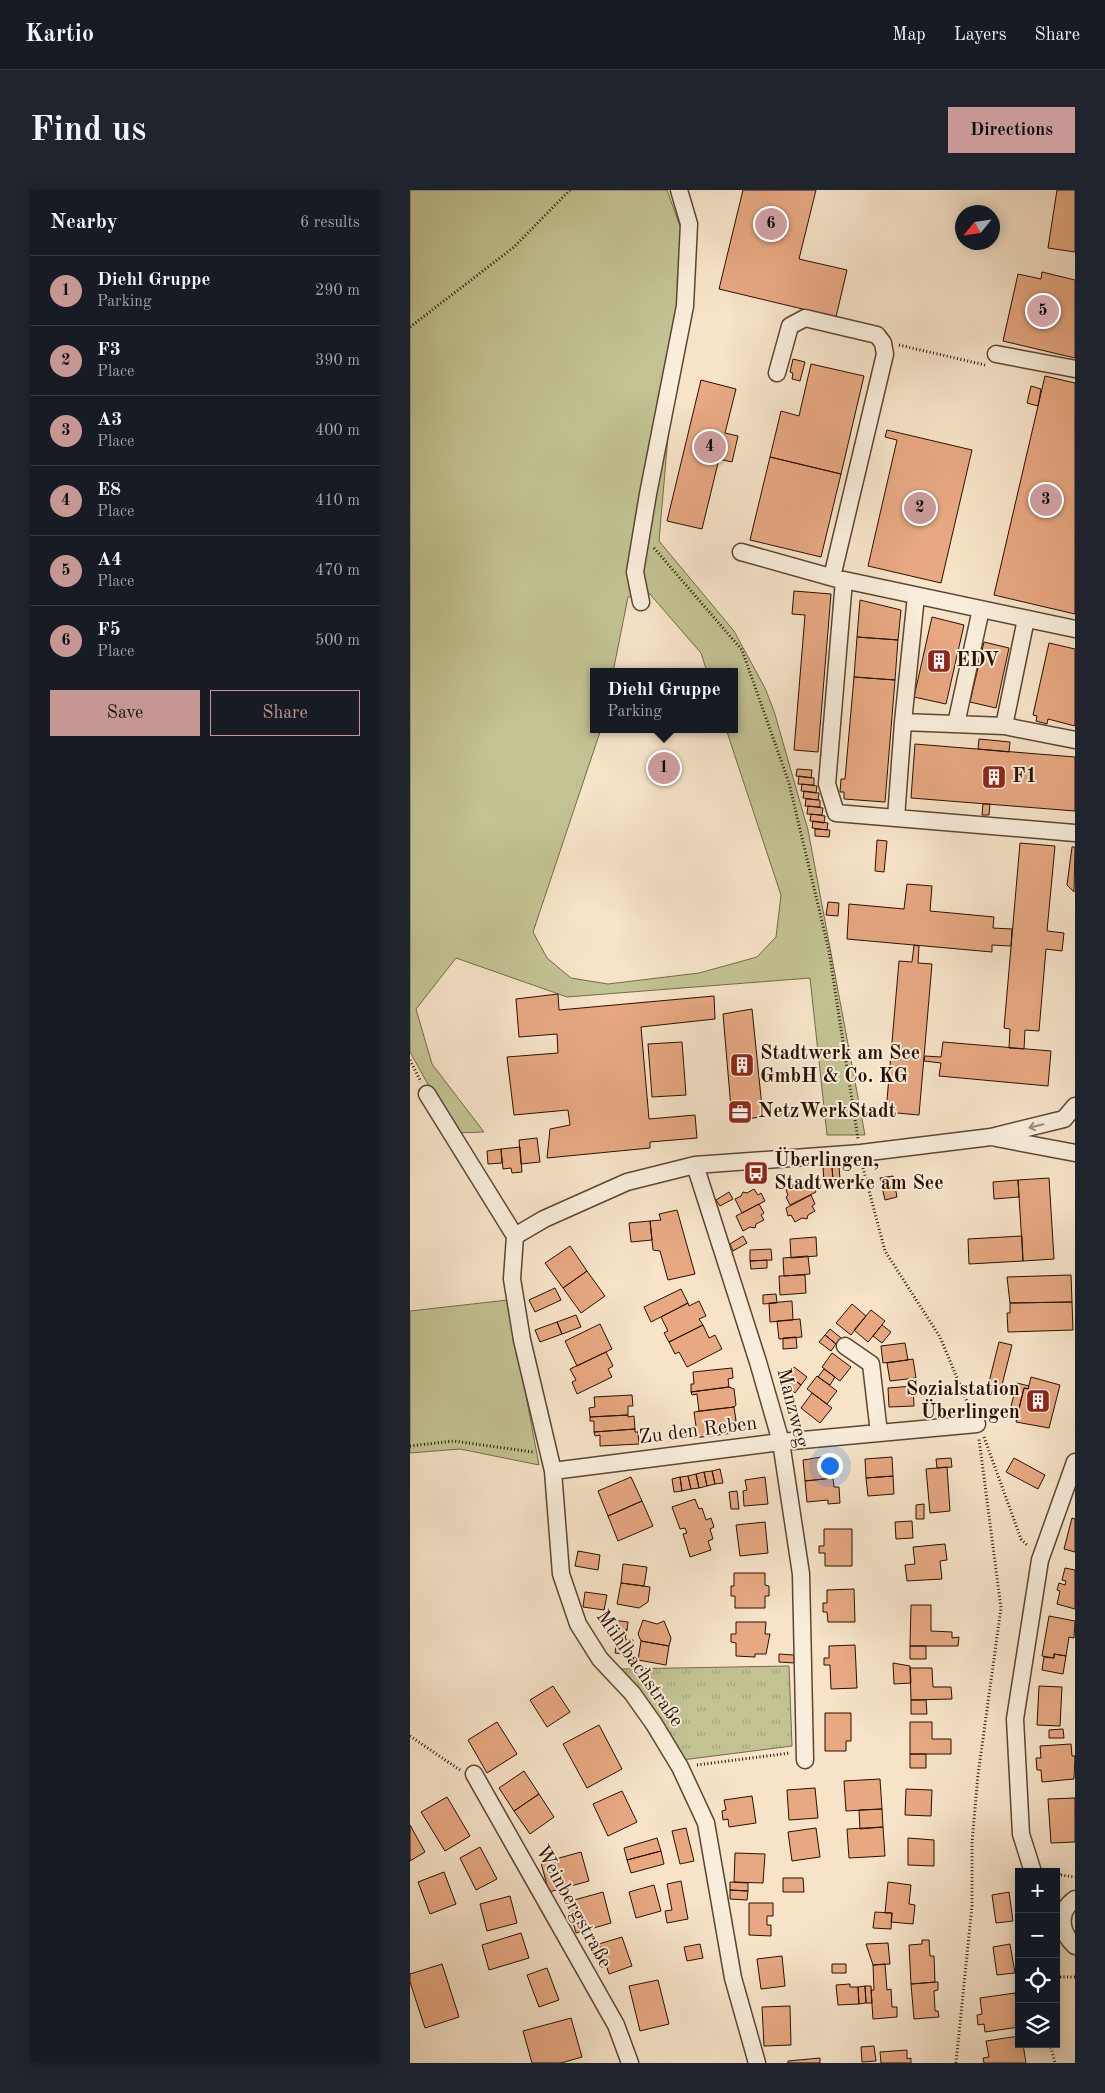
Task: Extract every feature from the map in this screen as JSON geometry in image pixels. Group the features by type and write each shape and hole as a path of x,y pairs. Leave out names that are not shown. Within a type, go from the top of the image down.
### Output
{"street":[{"path":"642,602 636,572 648,494 684,306 690,224 679,190"},
{"path":"777,374 790,326 805,318 877,335 883,343 885,354 838,579 827,784 836,813 1075,833"},
{"path":"996,354 1075,369"},
{"path":"741,552 838,579 1075,629"},
{"path":"896,818 903,722 916,596"},
{"path":"956,724 981,609"},
{"path":"1004,726 1026,619"},
{"path":"903,722 1004,726 1075,740"},
{"path":"427,1094 515,1236 544,1220 627,1182 695,1165 860,1153 991,1137 1070,1121 1075,1106"},
{"path":"991,1137 1075,1153"},
{"name":"Manzweg","path":"695,1165 758,1362 781,1442 801,1574 805,1756"},
{"name":"Mühlbachstraße","path":"515,1236 514,1288 522,1340 553,1471 561,1574 578,1624 600,1659 632,1693 654,1724 680,1766 706,1823 733,1978 757,2063"},
{"path":"845,1346 871,1364 879,1433"},
{"name":"Zu den Reben","path":"553,1471 781,1442 977,1424"},
{"path":"1032,1868 1021,1834 1015,1719 1040,1560 1075,1462"},
{"name":"Weinbergstraße","path":"474,1774 616,2025 630,2063"},
{"path":"1075,1899 1060,1909 1066,1938 1075,1946"}],"path":[{"path":"410,326 514,247 570,190"},
{"path":"883,343 901,345 986,365 996,354"},
{"path":"642,534 742,650 789,783 829,950 860,1153 867,1188 885,1251 940,1338 977,1424 988,1443 1021,1539 1040,1560"},
{"path":"410,1060 427,1094"},
{"path":"956,2063 972,1906 972,1842 978,1775 1001,1608 977,1424"},
{"path":"410,1446 454,1441 550,1454"},
{"path":"410,1736 468,1775 474,1774"},
{"path":"680,1766 805,1756"},
{"path":"1060,1877 1062,1875 1075,1877"},
{"path":"1060,1976 1075,1977"},
{"path":"1051,2048 1055,2063"}],"green space":[{"path":"410,190 667,190 685,240 659,541 734,631 765,688 774,711 808,830 865,1135 827,1135 810,978 567,997 456,958 416,1009 432,1064 484,1132 455,1133 410,1052","holes":["649,593 701,653 706,668 738,668 738,733 727,733 781,895 776,937 757,957 699,973 608,984 571,978 547,958 533,932 600,733 590,733 590,668 614,668 628,597"]},
{"path":"508,1300 539,1465 460,1449 410,1453 410,1311"},
{"path":"789,1666 792,1746 682,1760 619,1669"}],"building":[{"path":"743,190 816,190 799,259 847,270 836,317 719,289"},
{"path":"1057,190 1075,190 1075,252 1048,248"},
{"path":"1042,272 1075,280 1075,358 1003,341 1018,274 1041,279"},
{"path":"793,359 805,362 800,381 792,379 793,373 790,372"},
{"path":"811,364 864,376 841,474 770,457 781,411 799,416"},
{"path":"1045,376 1075,383 1075,614 994,595"},
{"path":"701,380 736,389 725,433 738,436 732,462 719,459 702,529 667,521"},
{"path":"1031,386 1041,389 1038,406 1027,403"},
{"path":"887,430 972,450 941,583 868,566 897,440 885,437"},
{"path":"770,457 841,474 821,557 750,540"},
{"path":"794,591 831,594 818,752 794,750 805,615 792,614"},
{"path":"860,600 901,610 898,640 857,637"},
{"name":"EDV","path":"932,617 964,625 946,704 914,697"},
{"path":"857,637 898,640 895,680 854,677"},
{"path":"984,642 1009,648 996,708 970,702"},
{"path":"1049,643 1075,649 1075,726 1048,719 1047,724 1036,721 1037,716 1033,715"},
{"path":"854,677 895,680 885,802 844,799 844,792 840,792 841,779 845,779"},
{"path":"979,739 1010,742 1009,752 978,749"},
{"name":"F1","path":"915,744 1075,757 1075,811 911,798"},
{"path":"797,769 812,770 811,778 796,776"},
{"path":"799,776 814,778 814,785 798,784"},
{"path":"802,784 817,786 816,793 801,791"},
{"path":"804,791 819,793 818,800 803,798"},
{"path":"806,799 820,800 820,807 805,806"},
{"path":"983,804 990,804 989,815 982,815"},
{"path":"808,806 823,808 822,815 807,814"},
{"path":"811,814 825,816 824,823 810,821"},
{"path":"813,821 828,823 827,830 812,828"},
{"path":"815,829 830,830 829,837 815,836"},
{"path":"877,840 887,841 884,872 875,871"},
{"path":"1020,843 1055,846 1047,931 1064,933 1062,951 1046,949 1039,1031 1025,1030 1024,1049 1009,1048 1010,1029 1004,1028"},
{"path":"1072,847 1075,847 1074,892 1067,885"},
{"path":"907,884 932,886 930,911 994,917 993,928 1012,929 1011,946 992,945 992,952 847,939 849,904 904,909"},
{"path":"828,902 839,903 838,916 826,915"},
{"path":"914,945 919,946 918,963 932,964 919,1115 886,1112 899,961 912,962"},
{"path":"558,994 559,1010 714,996 715,1019 641,1027 649,1119 695,1115 697,1138 650,1142 650,1148 547,1158 550,1129 570,1125 568,1110 514,1115 507,1057 558,1053 557,1034 519,1037 516,999"},
{"name":"Stadtwerk am See GmbH & Co. KG","path":"752,1009 763,1117 732,1120 723,1014"},
{"path":"682,1042 686,1095 652,1097 648,1044"},
{"path":"943,1042 1051,1051 1048,1086 939,1076 941,1063 924,1061 925,1056 941,1057"},
{"path":"537,1138 540,1162 521,1164 519,1140"},
{"path":"520,1147 522,1172 512,1173 511,1168 503,1169 501,1149"},
{"path":"501,1149 502,1163 488,1164 487,1151"},
{"path":"839,1166 840,1179 833,1180 832,1167"},
{"path":"823,1167 832,1167 833,1180 824,1181"},
{"path":"893,1176 897,1197 885,1200 880,1178"},
{"path":"1049,1178 1054,1259 1023,1261 1018,1180"},
{"path":"805,1180 809,1186 812,1184 816,1192 790,1205 786,1197 788,1195 786,1190 793,1187 794,1183 799,1184"},
{"path":"1018,1180 1019,1197 994,1199 993,1182"},
{"path":"754,1189 758,1195 761,1193 765,1201 742,1213 735,1199 741,1196 743,1192 747,1193"},
{"path":"729,1192 733,1199 720,1206 716,1200"},
{"path":"811,1195 815,1204 812,1206 815,1211 808,1215 807,1219 802,1218 795,1222 791,1215 788,1216 786,1208"},
{"path":"759,1204 764,1213 761,1215 764,1220 756,1224 755,1228 750,1227 743,1231 736,1216"},
{"path":"677,1210 695,1274 668,1280 660,1251 653,1250 650,1221 661,1220 659,1214"},
{"path":"650,1221 652,1240 631,1242 629,1223"},
{"path":"743,1236 747,1243 733,1251 730,1244"},
{"path":"1022,1236 1023,1261 969,1264 968,1239"},
{"path":"816,1237 817,1256 791,1258 790,1239"},
{"path":"570,1246 587,1271 563,1288 545,1263"},
{"path":"771,1249 772,1260 750,1261 750,1250"},
{"path":"808,1256 810,1274 784,1276 783,1258"},
{"path":"767,1260 767,1268 751,1269 750,1261"},
{"path":"587,1271 605,1296 581,1313 563,1288"},
{"path":"805,1275 806,1293 780,1295 779,1276"},
{"path":"1071,1275 1072,1302 1010,1303 1007,1277"},
{"path":"555,1288 561,1300 535,1312 529,1300"},
{"path":"681,1289 688,1303 651,1322 644,1307"},
{"path":"776,1294 777,1303 763,1304 763,1295"},
{"path":"699,1301 706,1316 699,1319 703,1325 669,1342 664,1333 668,1331 661,1317 688,1303 689,1306"},
{"path":"792,1301 793,1320 770,1322 769,1303"},
{"path":"1072,1302 1073,1330 1008,1332 1007,1313 1010,1313 1010,1303"},
{"path":"852,1304 866,1316 851,1335 836,1323"},
{"path":"871,1310 885,1321 868,1342 854,1330"},
{"path":"576,1315 581,1327 562,1334 557,1322"},
{"path":"800,1319 802,1337 779,1339 777,1321"},
{"path":"557,1322 562,1334 540,1342 535,1330"},
{"path":"600,1324 612,1349 577,1366 565,1341"},
{"path":"703,1325 709,1338 715,1335 722,1349 687,1367 679,1352 675,1354 669,1342"},
{"path":"882,1325 891,1332 882,1343 873,1336"},
{"path":"830,1329 841,1338 836,1344 825,1335"},
{"path":"825,1335 836,1344 831,1351 819,1342"},
{"path":"796,1337 797,1348 783,1349 783,1338"},
{"path":"999,1342 1012,1345 1001,1389 988,1386"},
{"path":"905,1343 908,1360 883,1363 881,1346"},
{"path":"606,1352 613,1366 608,1369 612,1377 577,1394 572,1382 576,1380 570,1369"},
{"path":"832,1353 851,1367 840,1381 822,1367"},
{"path":"913,1359 916,1378 890,1381 887,1363"},
{"path":"794,1367 807,1377 801,1385 789,1376"},
{"path":"732,1368 733,1378 728,1379 729,1387 691,1392 691,1384 694,1384 693,1372"},
{"path":"824,1369 835,1377 830,1385 818,1377"},
{"path":"789,1376 801,1385 795,1393 783,1384"},
{"path":"817,1376 837,1391 827,1404 807,1389"},
{"name":"Sozialstation Überlingen","path":"1031,1377 1060,1385 1049,1428 1016,1422 1024,1388 1028,1389"},
{"path":"1017,1383 1029,1386 1028,1389 1024,1388 1018,1412 1010,1410"},
{"path":"913,1386 914,1406 889,1407 888,1388"},
{"path":"729,1387 734,1389 736,1405 734,1407 699,1411 697,1394 692,1395 691,1392"},
{"path":"812,1393 832,1408 820,1423 801,1408"},
{"path":"632,1395 633,1406 628,1406 628,1415 590,1417 589,1408 595,1407 594,1397"},
{"path":"734,1407 736,1421 731,1422 733,1433 694,1438 692,1426 696,1426 694,1412"},
{"path":"628,1415 628,1417 634,1416 635,1429 594,1432 594,1421 590,1421 590,1417"},
{"path":"635,1429 635,1432 638,1432 639,1444 600,1446 600,1435 595,1436 594,1432"},
{"path":"834,1455 836,1470 833,1470 833,1478 805,1481 803,1460"},
{"path":"892,1457 893,1476 866,1478 865,1459"},
{"path":"951,1458 952,1467 937,1468 936,1459"},
{"path":"1014,1458 1045,1475 1038,1489 1006,1472"},
{"path":"947,1467 950,1511 930,1513 926,1469"},
{"path":"720,1469 723,1483 715,1484 712,1471"},
{"path":"712,1471 715,1484 707,1486 704,1472"},
{"path":"704,1472 707,1486 699,1488 696,1474"},
{"path":"696,1474 699,1488 691,1489 688,1476"},
{"path":"688,1476 691,1489 682,1491 680,1477"},
{"path":"893,1476 894,1494 868,1496 866,1478"},
{"path":"631,1477 642,1501 608,1516 598,1491"},
{"path":"680,1477 682,1491 674,1492 672,1479"},
{"path":"765,1477 768,1504 744,1506 743,1491 747,1490 745,1480"},
{"path":"833,1478 834,1487 839,1487 840,1503 828,1504 828,1500 807,1502 805,1481"},
{"path":"737,1491 739,1509 731,1509 729,1492"},
{"path":"695,1499 699,1509 702,1508 706,1520 711,1518 714,1527 710,1529 713,1539 708,1541 711,1550 690,1557 683,1534 687,1533 685,1528 680,1529 672,1507"},
{"path":"642,1501 653,1526 618,1541 608,1516"},
{"path":"924,1504 924,1519 916,1519 916,1505"},
{"path":"1072,1518 1075,1519 1075,1552 1064,1549"},
{"path":"912,1521 913,1538 896,1539 895,1522"},
{"path":"765,1522 768,1553 740,1556 736,1525"},
{"path":"824,1529 852,1529 852,1566 825,1566 825,1553 819,1553 819,1546 824,1546"},
{"path":"945,1544 947,1560 940,1561 942,1579 907,1581 905,1565 915,1564 913,1547"},
{"path":"578,1551 600,1555 598,1570 575,1566"},
{"path":"623,1564 647,1567 644,1586 621,1583"},
{"path":"1065,1568 1075,1570 1075,1609 1057,1604 1060,1591 1057,1590 1059,1583 1065,1585 1066,1581 1062,1580"},
{"path":"734,1573 765,1573 765,1585 769,1586 769,1596 765,1596 765,1608 735,1608 735,1596 731,1596 731,1586 734,1586"},
{"path":"621,1583 650,1587 648,1602 639,1608 617,1604"},
{"path":"854,1589 855,1622 828,1622 827,1612 823,1612 823,1603 827,1603 827,1590"},
{"path":"585,1592 607,1595 604,1610 583,1607"},
{"path":"911,1605 931,1605 931,1631 952,1632 952,1638 959,1637 958,1646 910,1646"},
{"path":"1049,1616 1075,1621 1074,1638 1069,1637 1066,1656 1054,1654 1054,1658 1042,1656"},
{"path":"613,1620 628,1622 627,1630 611,1628"},
{"path":"643,1620 657,1624 664,1621 671,1638 669,1646 641,1641 638,1634"},
{"path":"736,1622 766,1622 765,1634 770,1634 766,1654 755,1654 755,1657 736,1656 736,1643 731,1642 731,1634 736,1634"},
{"path":"611,1628 627,1630 625,1639 610,1637"},
{"path":"618,1638 633,1640 632,1648 616,1646"},
{"path":"641,1641 669,1646 666,1665 638,1660"},
{"path":"855,1645 857,1688 831,1689 830,1665 824,1665 824,1658 829,1658 829,1646"},
{"path":"616,1646 632,1648 631,1655 615,1653"},
{"path":"910,1646 926,1646 926,1659 910,1659"},
{"path":"779,1654 794,1655 794,1663 779,1662"},
{"path":"1054,1654 1066,1656 1063,1674 1042,1670 1044,1657 1054,1658"},
{"path":"893,1663 910,1666 911,1683 894,1684"},
{"path":"910,1668 932,1668 933,1687 951,1687 952,1699 911,1700"},
{"path":"553,1686 570,1712 547,1727 530,1700"},
{"path":"1039,1686 1062,1687 1060,1726 1037,1725"},
{"path":"911,1700 926,1700 927,1714 911,1714"},
{"path":"825,1713 851,1713 851,1741 846,1741 846,1751 825,1751"},
{"path":"497,1722 517,1754 487,1773 468,1740"},
{"path":"910,1722 932,1722 932,1739 951,1739 951,1754 910,1754"},
{"path":"599,1725 622,1769 587,1788 563,1744"},
{"path":"1063,1729 1064,1738 1049,1738 1049,1730"},
{"path":"1071,1744 1072,1756 1075,1756 1074,1779 1042,1782 1041,1770 1037,1770 1036,1758 1041,1758 1040,1746"},
{"path":"910,1754 926,1754 926,1768 910,1768"},
{"path":"524,1771 539,1794 514,1811 499,1788"},
{"path":"880,1779 882,1809 846,1811 844,1781"},
{"path":"815,1788 818,1818 789,1820 787,1790"},
{"path":"906,1789 932,1790 931,1816 905,1815"},
{"path":"622,1791 637,1822 608,1836 593,1804"},
{"path":"539,1794 554,1817 530,1834 514,1811"},
{"path":"752,1796 756,1823 729,1827 728,1819 723,1820 722,1811 726,1810 724,1800"},
{"path":"447,1797 470,1836 445,1851 421,1812"},
{"path":"1075,1798 1075,1842 1051,1843 1048,1799"},
{"path":"882,1809 883,1827 860,1829 859,1810"},
{"path":"410,1825 425,1852 410,1861"},
{"path":"883,1827 885,1856 849,1858 847,1829"},
{"path":"686,1828 694,1861 680,1864 672,1831"},
{"path":"816,1828 820,1857 792,1861 788,1832"},
{"path":"657,1838 661,1851 627,1860 624,1848"},
{"path":"908,1838 934,1840 934,1866 908,1865"},
{"path":"480,1847 497,1879 476,1890 460,1858"},
{"path":"661,1851 664,1864 631,1873 627,1860"},
{"path":"581,1852 589,1881 549,1892 541,1863"},
{"path":"735,1853 765,1854 763,1883 734,1882"},
{"path":"444,1872 456,1904 430,1914 418,1882"},
{"path":"783,1878 803,1878 804,1892 783,1892"},
{"path":"681,1881 688,1919 667,1923 665,1911 672,1910 667,1884"},
{"path":"730,1882 748,1883 748,1891 730,1890"},
{"path":"888,1882 911,1885 909,1904 915,1905 913,1924 891,1922 892,1913 885,1913"},
{"path":"654,1885 661,1911 636,1918 629,1892"},
{"path":"730,1890 748,1891 747,1900 730,1899"},
{"path":"603,1892 611,1923 576,1933 567,1902"},
{"path":"1009,1892 1013,1921 996,1923 992,1895"},
{"path":"510,1896 517,1923 487,1931 480,1904"},
{"path":"749,1903 773,1903 773,1916 767,1916 767,1925 771,1925 771,1936 749,1935"},
{"path":"875,1912 892,1913 891,1929 873,1928"},
{"path":"521,1933 529,1958 489,1970 482,1945"},
{"path":"622,1937 632,1966 609,1974 599,1944"},
{"path":"922,1940 929,1940 930,1956 934,1956 935,1982 911,1984 909,1945 922,1944"},
{"path":"888,1943 890,1964 873,1965 866,1944"},
{"path":"700,1944 703,1958 687,1961 684,1947"},
{"path":"1010,1944 1015,1973 997,1975 993,1947"},
{"path":"782,1956 785,1986 761,1989 757,1959"},
{"path":"442,1964 459,2017 425,2028 410,1982 410,1974"},
{"path":"832,1964 846,1964 846,1973 832,1973"},
{"path":"885,1964 887,1990 891,1989 892,2007 897,2007 897,2017 873,2019 871,1990 874,1990 873,1965"},
{"path":"547,1968 559,2000 539,2007 527,1975"},
{"path":"658,1980 669,2024 640,2031 629,1986"},
{"path":"938,1982 938,1990 934,1991 935,2011 938,2011 939,2017 914,2019 911,1984"},
{"path":"850,1984 850,1987 858,1987 859,2004 838,2005 836,1985"},
{"path":"865,1986 866,2003 859,2004 858,1987"},
{"path":"865,1986 871,1986 872,2003 866,2003"},
{"path":"1015,1993 1015,2028 985,2032 984,2024 978,2025 977,2015 982,2014 980,1998"},
{"path":"790,2006 791,2045 764,2046 762,2007"},
{"path":"571,2018 582,2057 561,2063 532,2063 523,2031"},
{"path":"1015,2037 1015,2048 1024,2048 1026,2063 984,2063 983,2058 989,2057 986,2041"},
{"path":"874,2046 876,2061 862,2062 861,2047"},
{"path":"907,2050 907,2059 911,2058 911,2063 881,2063 880,2052"},
{"path":"820,2058 820,2063 788,2063 788,2061"}],"place":[{"name":"F5","path":"771,224"},
{"name":"A4","path":"1043,311"},
{"name":"E8","path":"710,447"},
{"name":"A3","path":"1046,500"},
{"name":"F3","path":"920,508"},
{"name":"EDV","path":"939,661"},
{"name":"Diehl Gruppe","path":"664,768"},
{"name":"F1","path":"994,777"},
{"name":"Stadtwerk am See GmbH & Co. KG","path":"742,1065"},
{"name":"NetzWerkStadt","path":"740,1112"},
{"name":"Überlingen, Stadtwerke am See","path":"756,1173"},
{"name":"Sozialstation Überlingen","path":"1038,1401"}]}
